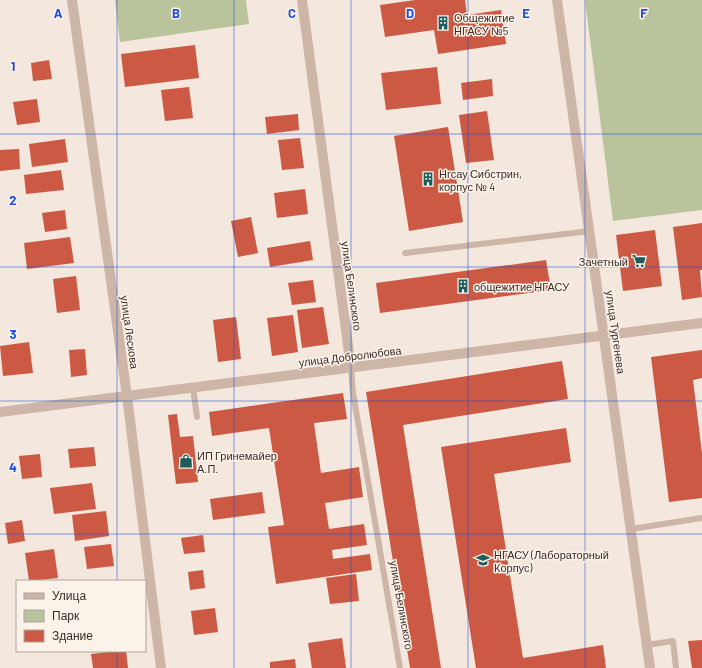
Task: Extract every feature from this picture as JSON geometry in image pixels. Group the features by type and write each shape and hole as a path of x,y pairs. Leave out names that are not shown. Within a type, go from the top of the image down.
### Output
{"street":[{"name":"улица Лескова","path":"72,0 127,396 161,668"},
{"name":"улица Белинского","path":"302,0 351,368"},
{"name":"улица Тургенева","path":"558,0 650,668"},
{"name":"улица Добролюбова","path":"0,412 702,323"}],"lane":[{"path":"405,253 590,231"},
{"name":"улица Белинского","path":"351,368 353,393 400,668"},
{"path":"194,388 197,417"},
{"path":"631,529 702,518"},
{"path":"647,645 673,641 676,668"}],"green space":[{"path":"115,0 246,0 249,24 120,42"},
{"path":"585,0 702,0 702,210 613,221"}],"building":[{"name":"Общежитие НГАСУ №5","path":"415,0 465,0 467,15 501,10 506,44 438,54 434,30 385,37 380,5"},
{"path":"195,45 199,78 125,87 121,54"},
{"path":"49,60 52,79 33,81 31,63"},
{"path":"437,67 441,104 386,110 381,73"},
{"path":"492,79 493,96 463,100 461,83"},
{"path":"189,87 193,118 165,121 161,90"},
{"path":"37,99 40,122 17,125 13,102"},
{"path":"487,111 494,160 466,163 459,115"},
{"path":"298,114 299,130 267,134 265,117"},
{"name":"Нгсау Сибстрин, корпус № 4","path":"448,127 463,222 409,231 394,136"},
{"path":"300,138 304,168 282,170 278,140"},
{"path":"65,139 68,162 32,167 29,144"},
{"path":"19,149 20,169 0,171 0,150"},
{"path":"61,170 64,190 26,194 24,175"},
{"path":"305,189 308,214 277,218 274,193"},
{"path":"65,210 67,229 45,232 42,213"},
{"path":"251,217 258,253 238,257 231,221"},
{"path":"702,223 702,270 700,270 702,297 682,300 673,227"},
{"name":"Зачетный","path":"655,230 662,286 623,291 616,235"},
{"path":"70,237 74,263 27,269 24,243"},
{"path":"310,241 313,260 270,267 267,248"},
{"name":"общежитие НГАСУ","path":"546,260 551,290 380,313 376,283"},
{"path":"76,276 80,310 57,313 53,279"},
{"path":"313,280 316,302 292,305 288,283"},
{"path":"323,307 329,344 302,348 297,310"},
{"path":"293,315 298,352 272,356 267,318"},
{"path":"236,317 241,359 218,362 213,320"},
{"path":"29,342 33,373 3,376 0,346"},
{"path":"85,349 87,375 71,377 69,350"},
{"path":"702,350 702,378 693,380 702,453 702,498 669,502 651,357"},
{"path":"562,361 568,399 403,425 441,668 410,668 366,392"},
{"path":"343,393 347,419 314,423 321,473 359,467 363,497 325,503 329,529 364,524 367,545 332,550 333,559 370,554 372,570 276,584 268,527 284,525 269,428 212,436 209,412"},
{"path":"177,414 180,437 193,436 198,482 176,484 168,415"},
{"name":"НГАСУ (Лабораторный Корпус)","path":"566,428 571,462 494,474 523,658 603,645 606,668 476,668 441,447"},
{"path":"94,447 96,466 70,468 68,449"},
{"path":"40,454 42,477 22,479 19,456"},
{"path":"92,483 96,509 54,514 50,488"},
{"path":"262,492 265,513 213,520 210,499"},
{"path":"106,511 109,536 75,541 72,515"},
{"path":"22,520 25,541 8,544 5,523"},
{"path":"203,535 205,552 184,554 181,538"},
{"path":"111,544 114,566 87,569 84,547"},
{"path":"54,549 58,578 29,580 25,553"},
{"path":"203,570 205,588 190,590 188,572"},
{"path":"356,574 359,601 330,604 326,578"},
{"path":"215,608 218,632 194,635 191,611"},
{"path":"342,638 346,668 312,668 308,643"},
{"path":"702,640 702,668 692,668 688,641"},
{"path":"126,652 128,668 93,668 91,654"},
{"path":"295,659 296,668 270,668 270,662"}],"place":[{"name":"Общежитие НГАСУ №5","path":"443,23"},
{"name":"Нгсау Сибстрин, корпус № 4","path":"428,179"},
{"name":"Зачетный","path":"639,261"},
{"name":"общежитие НГАСУ","path":"463,286"},
{"name":"ИП Гринемайер А.П.","path":"186,461"},
{"name":"НГАСУ (Лабораторный Корпус)","path":"483,560"}]}
